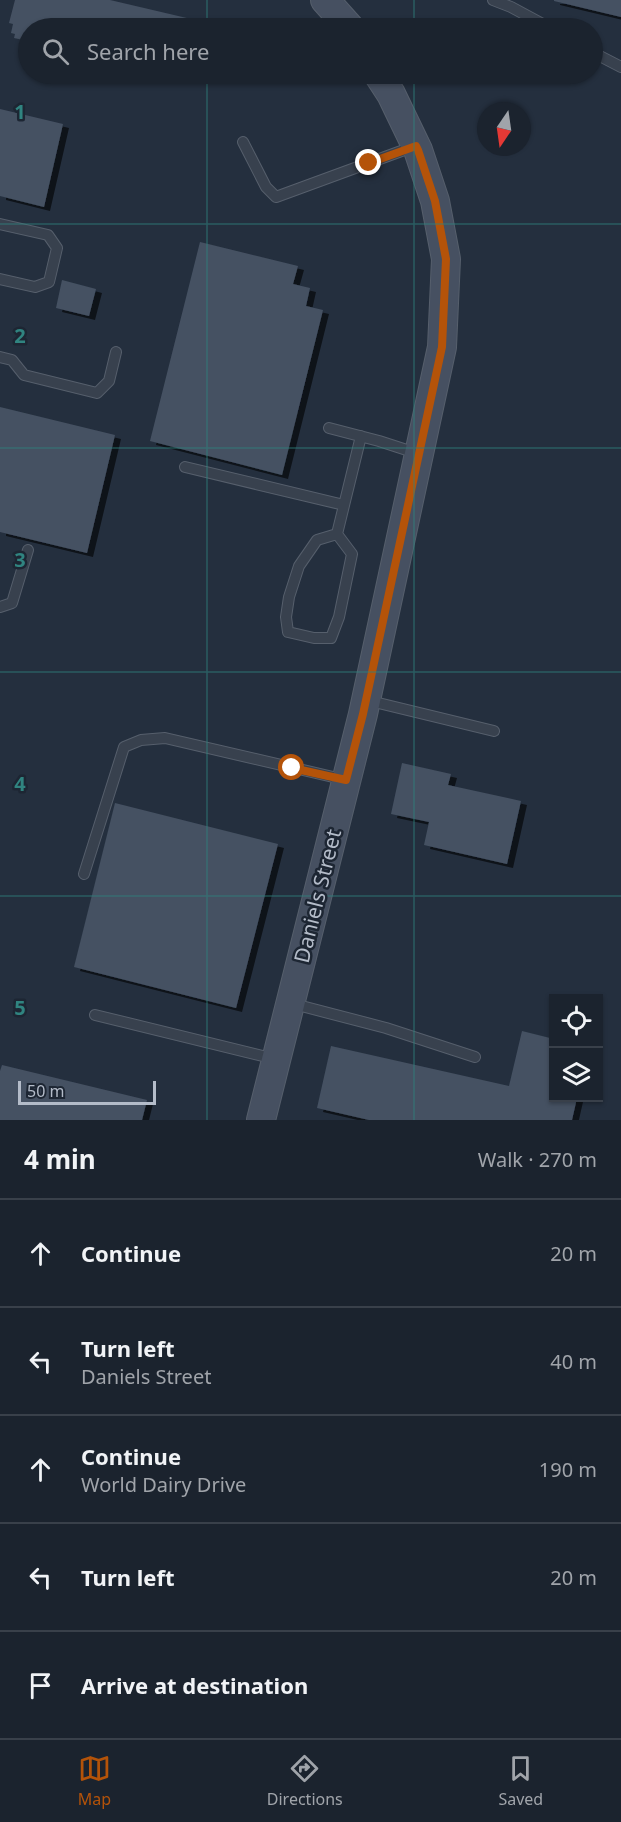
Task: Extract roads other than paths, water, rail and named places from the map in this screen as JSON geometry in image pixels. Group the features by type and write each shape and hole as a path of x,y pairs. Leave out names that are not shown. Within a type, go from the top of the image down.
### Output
{"street":[{"name":"Daniels Street","path":"261,1120 365,700 442,347 446,259 435,201 416,146 384,84"}],"lane":[{"path":"493,0 531,18"},
{"path":"603,58 621,67"},
{"path":"243,142 266,187 276,197 416,146"},
{"path":"0,225 48,236 57,249 49,282 35,287 0,279"},
{"path":"0,357 12,360 24,375 97,393 109,381 116,352"},
{"path":"329,428 419,454"},
{"path":"337,534 361,436"},
{"path":"185,467 344,506"},
{"path":"337,534 352,554 339,617 331,638 314,638 288,632 286,617 289,597 299,566 317,540 337,534"},
{"path":"0,607 12,603 28,550"},
{"path":"365,700 494,731"},
{"path":"84,874 124,747 141,740 165,738 346,780"},
{"path":"290,1002 386,1028 475,1057"},
{"path":"95,1015 276,1059"}]}
